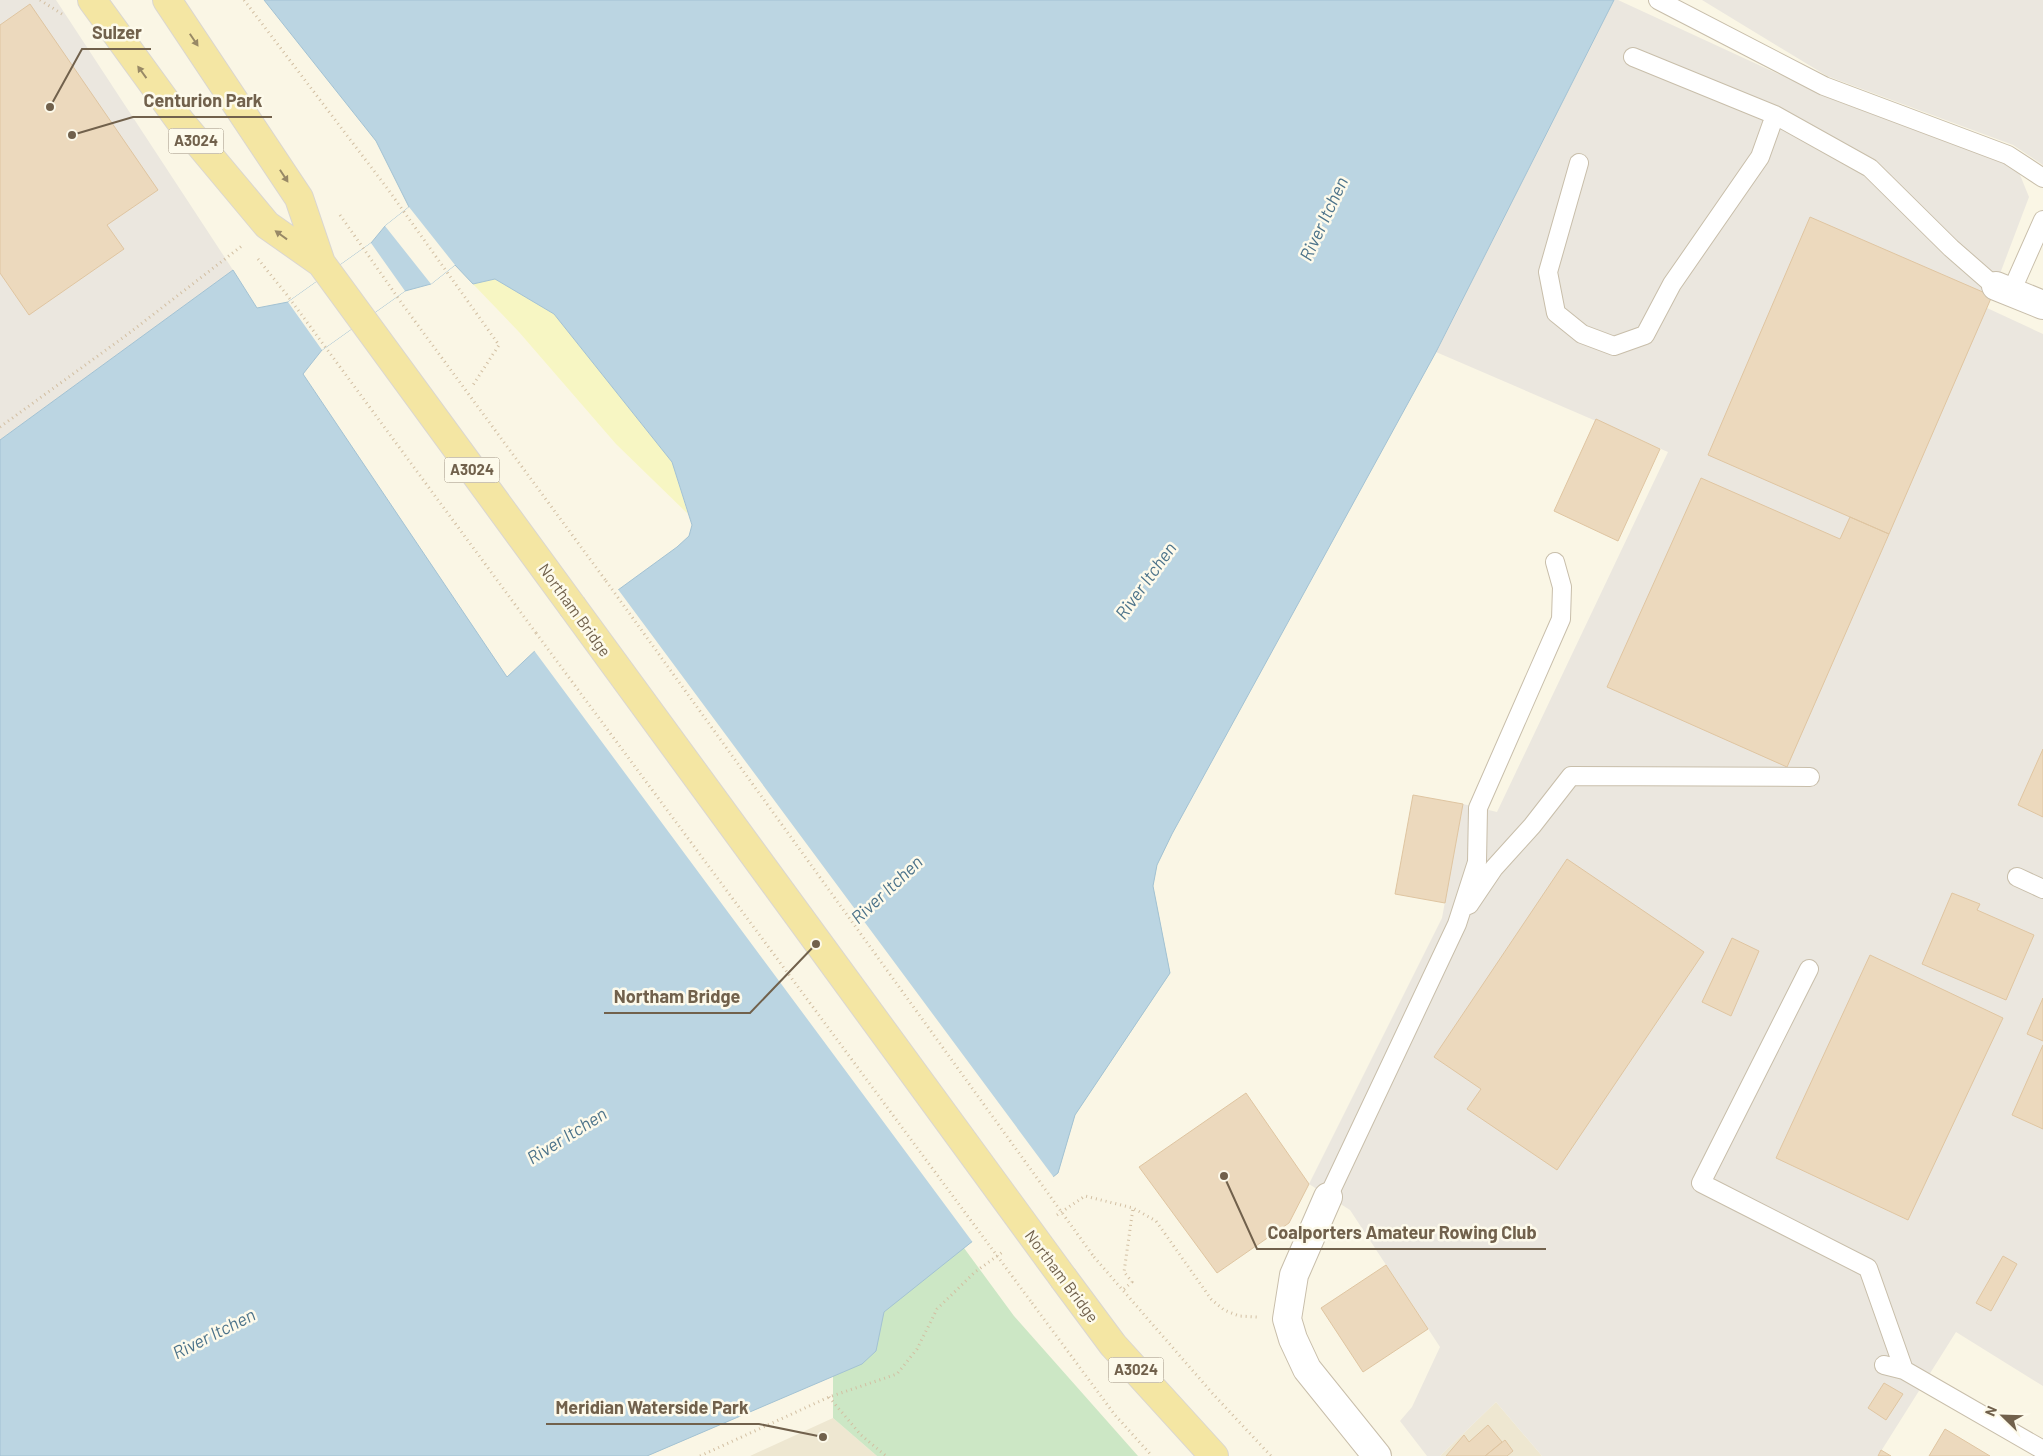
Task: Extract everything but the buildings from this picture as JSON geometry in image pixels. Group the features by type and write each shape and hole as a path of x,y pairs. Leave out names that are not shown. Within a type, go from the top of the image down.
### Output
{"main road":[{"name":"Northam Bridge","path":"92,0 174,113 267,225 320,263 1113,1345 1170,1410 1214,1456"},
{"name":"Northam Bridge","path":"167,0 299,198 320,263"}],"street":[{"path":"2004,289 2043,305"},
{"path":"1328,1197 1294,1276 1287,1319 1293,1339 1307,1369 1377,1456"}],"lane":[{"path":"1658,0 1824,86 2008,155 2043,178"},
{"path":"1634,57 1775,115 1870,168 1951,248 1991,283 2004,289 2043,220"},
{"path":"1579,163 1548,272 1556,313 1582,334 1614,346 1645,335 1672,284 1760,157 1775,115"},
{"path":"1328,1197 1457,924 1477,862 1478,808 1561,619 1562,587 1555,562"},
{"path":"1457,924 1494,868 1532,826 1572,776 1810,777"},
{"path":"2017,877 2043,889"},
{"path":"1809,969 1701,1183 1868,1268 1904,1370"},
{"path":"1884,1365 1904,1370 2043,1450"}],"path":[{"path":"40,0 68,19"},
{"path":"244,0 387,188 499,345 473,385"},
{"path":"337,210 403,305 606,581 1094,1257 1124,1289 1206,1387 1271,1456"},
{"path":"0,428 128,334 245,243"},
{"path":"287,296 1032,1304 1115,1415 1152,1456"},
{"path":"1085,1196 1133,1208 1156,1221 1211,1299 1224,1310 1239,1316 1287,1319"},
{"path":"1124,1289 1132,1282 1124,1272 1133,1208"},
{"path":"700,1456 829,1397 897,1374 917,1349 937,1310 975,1272"},
{"path":"829,1397 861,1435 886,1456"}],"shaded area":[{"path":"0,0 56,0 233,270 0,440"},
{"path":"1614,0 1618,0 1839,102 2016,165 2029,197 1987,308 2043,334 2043,1386 1956,1332 1878,1456 1542,1456 1496,1402 1440,1456 1427,1456 1400,1421 1412,1407 1440,1347 1350,1210 1309,1184 1442,918 1463,804 1497,812 1668,452 1436,352"},
{"path":"1702,0 2043,0 2043,165 2013,145 1827,76"},
{"path":"1172,834 1157,865 1153,886 1170,973 1075,1115 1058,1173 964,1248 1014,1316 1138,1456 877,1456 833,1418 833,1376 647,1456 339,1456"},
{"path":"1496,1402 1542,1456 1440,1456"},
{"path":"833,1418 877,1456 750,1456"}],"sand":[{"path":"495,279 554,314 672,462 688,514 616,444 519,332 473,284"}],"water":[{"name":"River Itchen","path":"264,0 1614,0 1436,352 1172,834 1157,865 1153,886 1170,973 1075,1115 1058,1173 884,1312 876,1351 862,1364 647,1456 0,1456 0,440 233,270 257,308 288,302 371,243 385,226 409,207 376,141","holes":["455,265 473,284 495,279 554,314 672,462 692,525 689,536 677,547 618,590 572,616 507,677 303,374 322,350 405,291 431,284"]}],"pier":[{"path":"409,207 455,265 431,284 385,226"},
{"path":"371,243 405,291 322,350 288,302"},
{"path":"617,588 1055,1179 974,1244 533,649 571,614"}],"place":[{"name":"Sulzer","path":"50,107"},
{"name":"Centurion Park","path":"72,135"},
{"name":"Northam Bridge","path":"816,944"},
{"name":"Coalporters Amateur Rowing Club","path":"1224,1176"},
{"name":"Meridian Waterside Park","path":"823,1437"}]}
